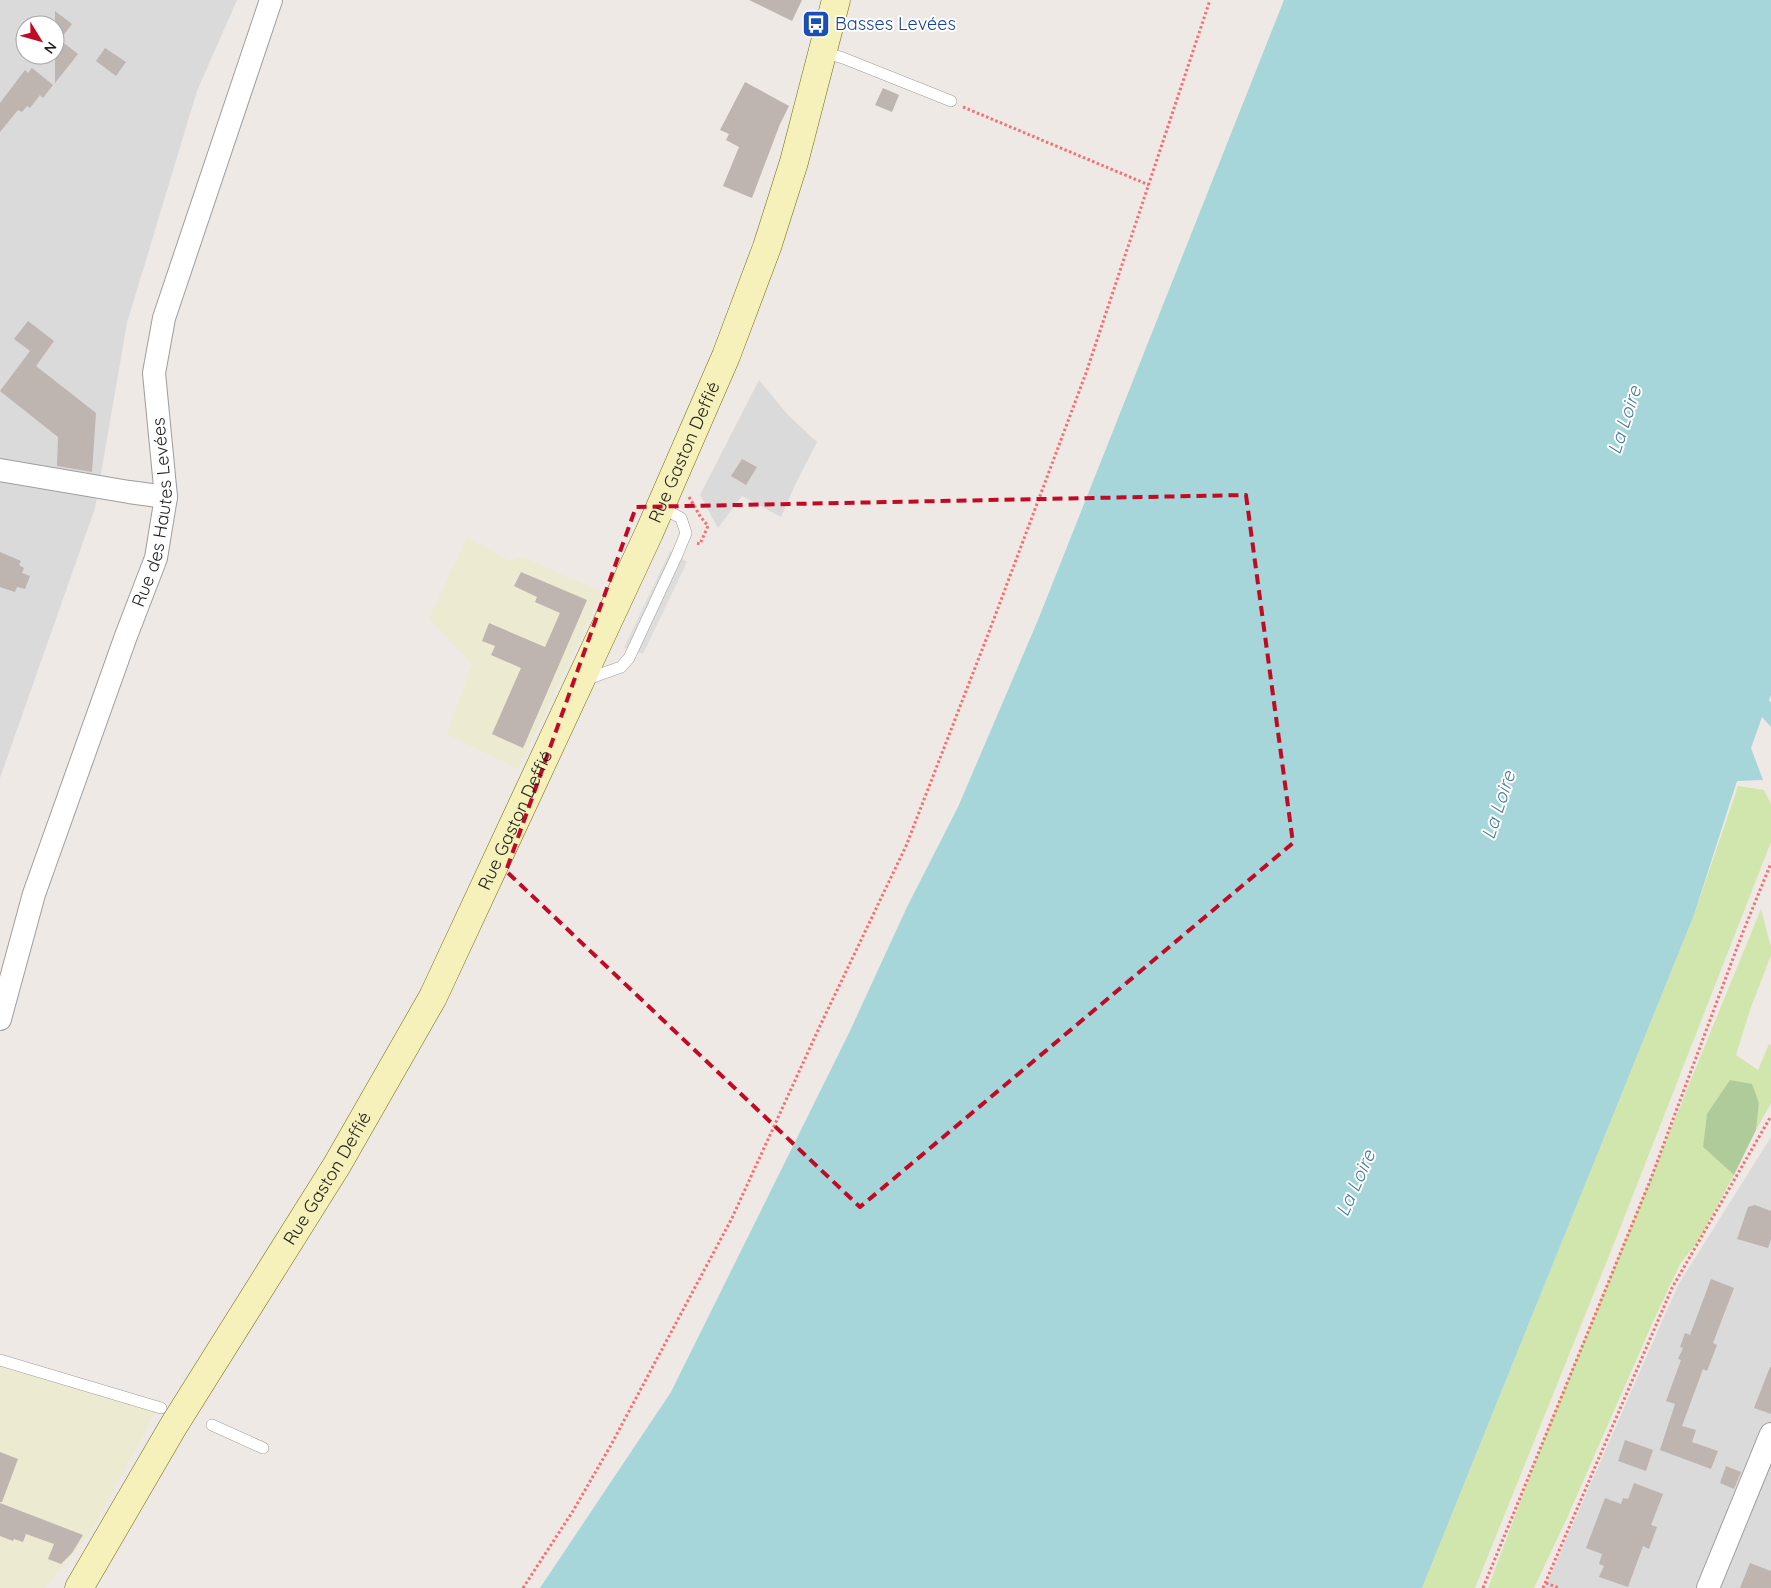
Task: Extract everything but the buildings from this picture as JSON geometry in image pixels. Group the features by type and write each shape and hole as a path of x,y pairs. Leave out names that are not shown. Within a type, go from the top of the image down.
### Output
{"main road":[{"name":"Rue Gaston Deffié","path":"79,1588 174,1425 337,1165 433,997 584,674 726,356 767,247 794,162 836,0"}],"street":[{"name":"Rue des Hautes Levées","path":"0,1019 34,894 126,636 156,558 166,496 154,373 164,318 271,0"},
{"path":"0,470 128,492 166,496"},
{"path":"1708,1588 1771,1434"}],"lane":[{"path":"823,52 843,58 951,102"},
{"path":"0,1360 161,1408"},
{"path":"212,1425 264,1448"}],"path":[{"path":"523,1588 573,1511 611,1445 732,1218 815,1037 906,846 992,624 1082,382 1210,0"},
{"path":"951,102 1149,185"},
{"path":"686,492 708,526 700,544 690,544"},
{"path":"1483,1588 1650,1182 1741,937 1771,863"},
{"path":"1543,1588 1672,1288 1771,1116"},
{"path":"1546,1583 1559,1588"}],"highlighted area":[{"path":"1246,495 1293,843 860,1207 506,871 636,507"}],"shaded area":[{"path":"0,0 237,0 197,91 127,323 95,508 0,778"},
{"path":"759,380 788,415 817,442 781,517 742,496 718,528 700,495"},
{"path":"467,537 510,561 522,557 602,592 518,769 447,734 472,664 429,619"},
{"path":"670,551 687,562 643,654 624,648"},
{"path":"1771,1137 1771,1588 1545,1588 1678,1285"},
{"path":"0,1362 156,1410 92,1530 45,1588 0,1588"}],"green space":[{"path":"1738,786 1764,790 1771,804 1771,842 1617,1236 1475,1588 1422,1588 1694,915"},
{"path":"1761,909 1771,947 1771,955 1750,1010 1736,1055 1758,1070 1769,1044 1771,1045 1771,1103 1756,1130 1759,1103 1703,1147 1734,1175 1698,1241 1680,1264 1534,1588 1488,1588 1547,1431"},
{"path":"1730,1080 1752,1084 1759,1103 1756,1130 1734,1175 1703,1147 1707,1114"}],"water":[{"name":"La Loire","path":"1284,0 1771,0 1771,695 1769,700 1771,703 1771,727 1762,717 1751,748 1763,780 1737,781 1694,915 1422,1588 540,1588 671,1392 849,1033 907,907 958,807 1038,620"}],"place":[{"name":"Basses Levées","path":"816,24"}]}
